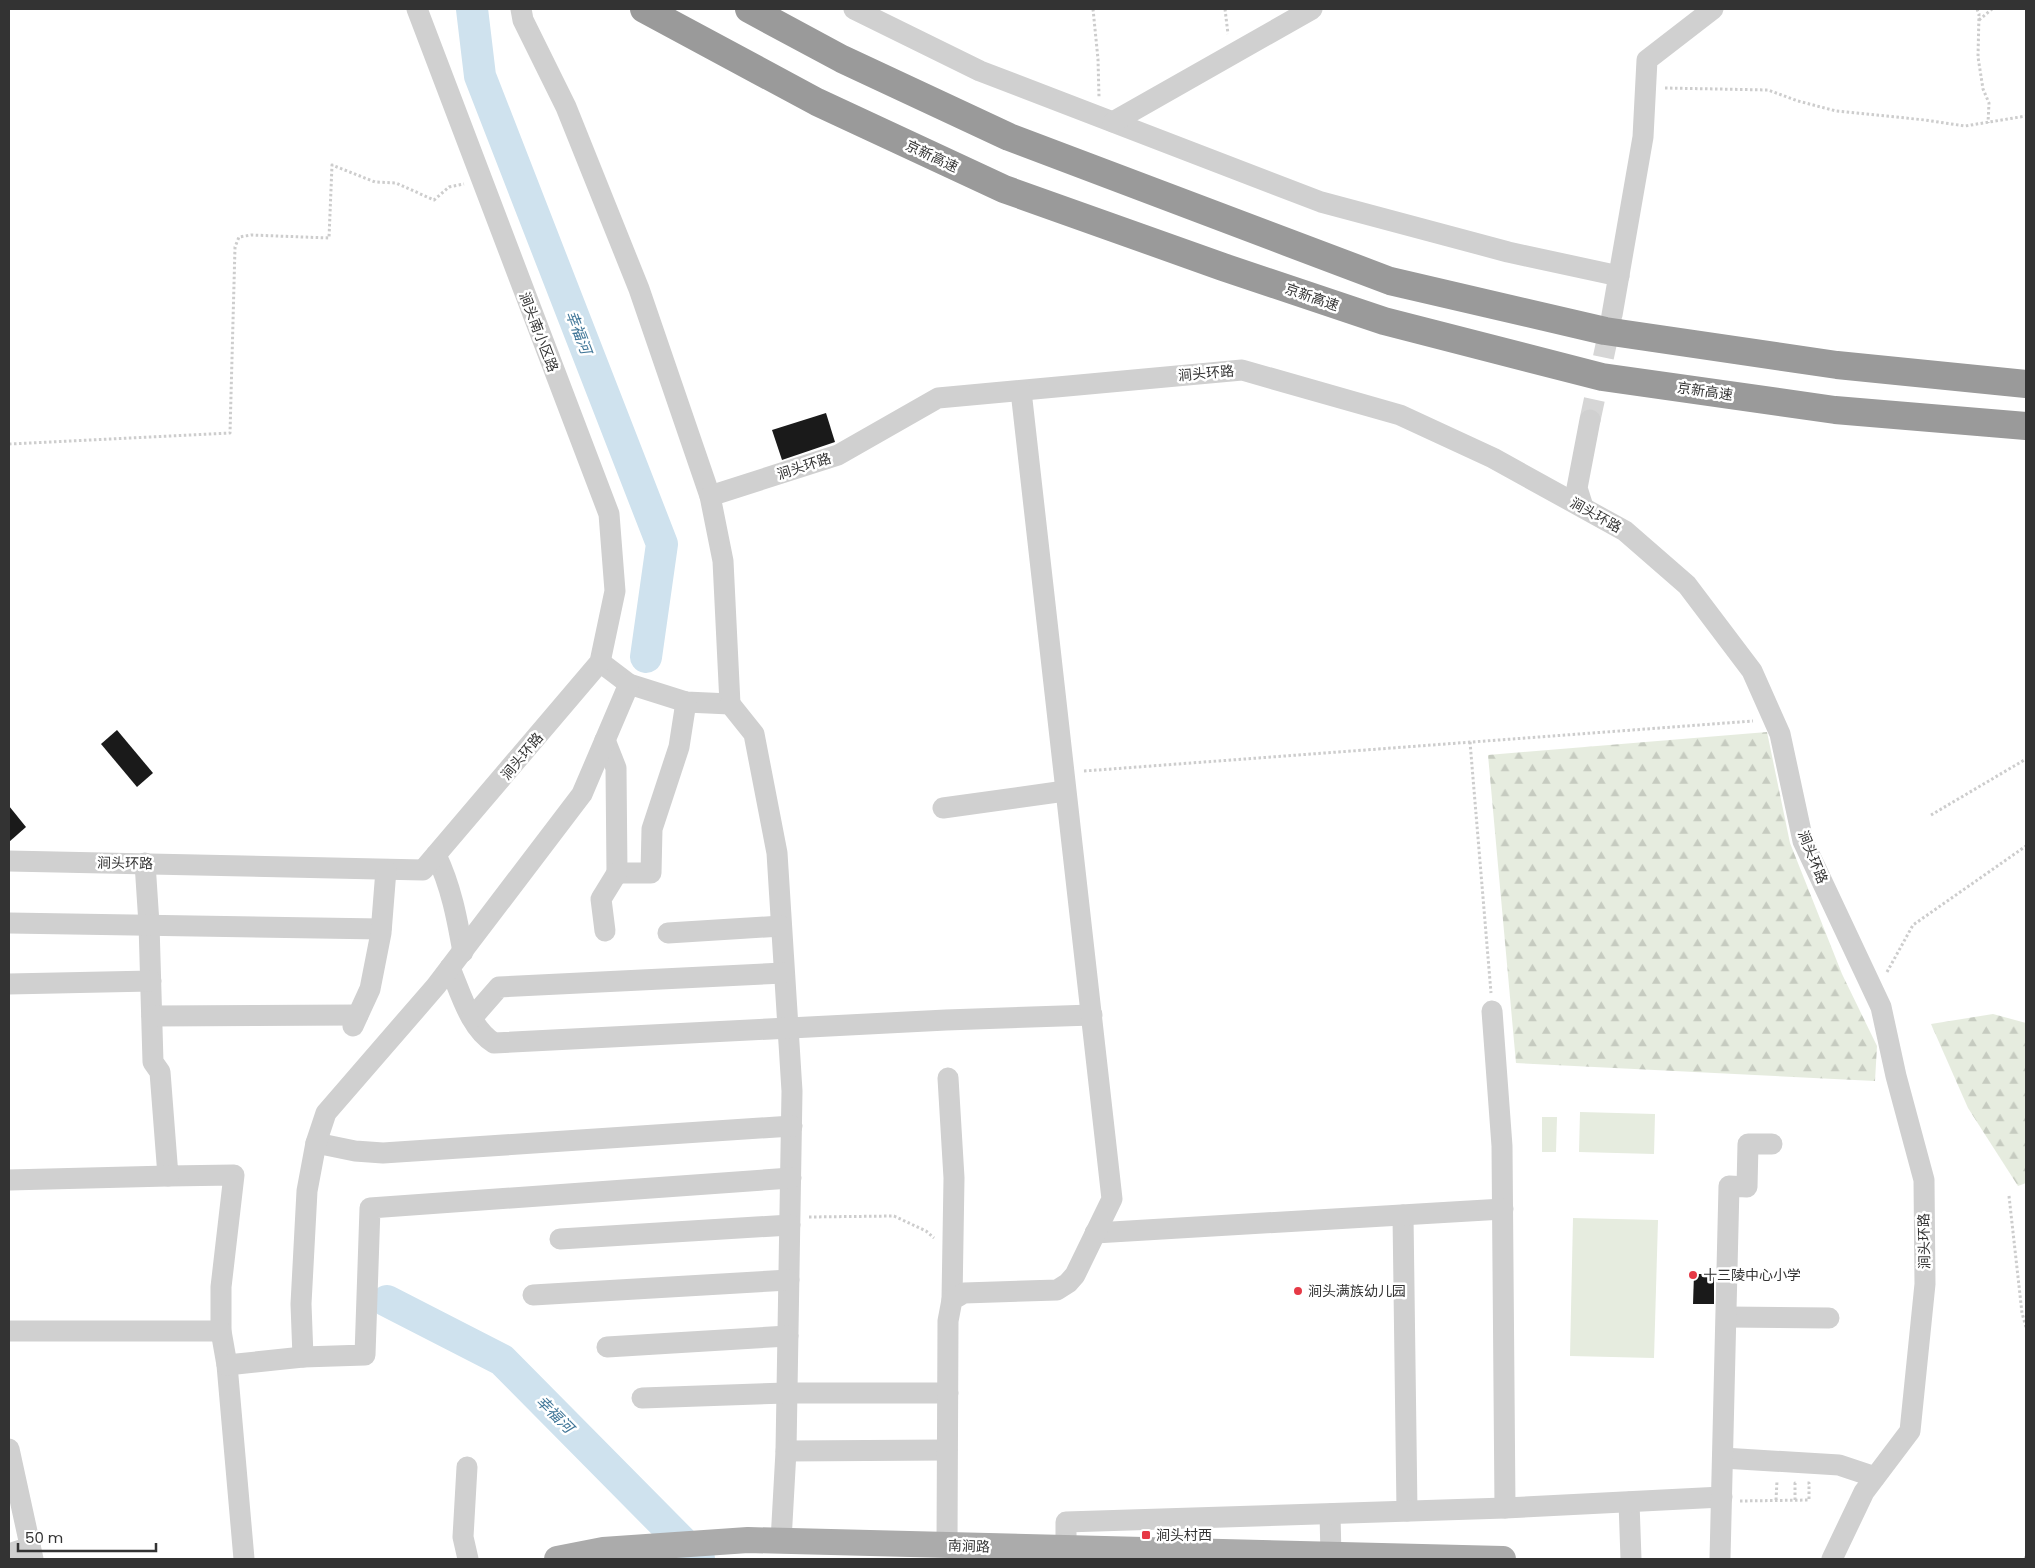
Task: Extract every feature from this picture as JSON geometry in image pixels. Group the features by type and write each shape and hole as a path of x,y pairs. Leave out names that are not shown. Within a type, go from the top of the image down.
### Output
{"highway":[{"name":"京新高速","path":"644,9 817,102 1004,189 1223,267 1384,321 1602,377 1835,410 2026,426"},
{"path":"749,9 842,59 1009,137 1390,280 1605,331 1837,365 2026,384"}],"main road":[{"name":"南涧路","path":"557,1559 603,1555 658,1546 748,1540 781,1541 830,1551 947,1545 1068,1554 1503,1559"}],"street":[{"name":"涧头南小区路","path":"416,9 609,514 615,591 600,662"},
{"path":"521,9 523,20 566,107 639,289 710,496 724,561 730,704 754,734 777,853 792,1126 786,1451 781,1541"},
{"path":"854,9 980,71 1320,202 1508,252 1619,276"},
{"path":"1104,118 1229,55 1312,9"},
{"path":"1612,316 1643,137 1647,60 1712,9"},
{"name":"涧头环路","path":"710,496 838,455 938,398 1242,370 1400,415 1493,458 1625,531 1687,585 1752,672 1780,734 1803,841 1881,1007 1896,1076 1924,1180 1925,1284 1910,1431 1864,1492 1832,1559"},
{"path":"952,1300 964,1292 1056,1290 1068,1283 1074,1275 1112,1199 1021,391"},
{"path":"1582,507 1577,488 1590,420"},
{"path":"600,662 629,684 686,702 730,704"},
{"name":"涧头环路","path":"9,861 423,870 440,863 600,662"},
{"path":"303,1357 301,1304 306,1200 316,1144 326,1113 456,960 582,794 629,684"},
{"path":"617,873 651,873 652,829 679,747 686,702"},
{"path":"605,740 616,768 617,873 601,899 605,931"},
{"path":"943,808 1064,782"},
{"path":"145,863 149,924 153,1062 160,1072 168,1176"},
{"path":"440,863 456,913 456,960 472,1018 486,1038 494,1044 946,1020 1092,1015"},
{"path":"152,1016 356,1020 370,989 381,929 386,870"},
{"path":"9,923 381,929"},
{"path":"668,933 781,926"},
{"path":"472,1018 499,987 784,973"},
{"path":"9,984 151,981"},
{"path":"1492,1011 1502,1146 1504,1508"},
{"path":"947,1545 948,1321 952,1300 954,1178 948,1078"},
{"path":"316,1144 355,1151 382,1153 792,1126"},
{"path":"1720,1559 1729,1186 1747,1186 1748,1144 1772,1144"},
{"path":"9,1180 234,1174 221,1287 221,1331 227,1365 244,1559"},
{"path":"227,1365 303,1357 365,1355 370,1208 791,1178"},
{"path":"1095,1233 1503,1209"},
{"path":"1403,1215 1407,1511"},
{"path":"560,1239 790,1221"},
{"path":"533,1295 789,1280"},
{"path":"1726,1317 1829,1318"},
{"path":"9,1331 221,1331"},
{"path":"608,1347 788,1336"},
{"path":"642,1398 787,1393 948,1393"},
{"path":"786,1451 947,1450"},
{"path":"1724,1450 1839,1465 1875,1477"},
{"path":"9,1554 32,1553 10,1461"},
{"path":"467,1468 463,1537 468,1559"},
{"path":"1068,1554 1066,1522 1722,1499"},
{"path":"1629,1502 1631,1559"},
{"path":"1330,1514 1331,1556"}],"path":[{"path":"1093,9 1104,118"},
{"path":"1225,9 1229,55"},
{"path":"1977,9 1979,20 1978,57 1983,89 1989,103 1988,122"},
{"path":"1979,20 1992,9"},
{"path":"1646,89 1686,87 1768,90 1798,101 1836,111 1965,126 2026,116"},
{"path":"9,444 230,433 235,247 239,237 251,235 329,238 332,165 375,182 396,183 434,200 450,186 482,181"},
{"path":"1064,782 1470,742 1774,719"},
{"path":"1470,742 1492,1011"},
{"path":"1931,815 2026,759"},
{"path":"1886,975 1888,967 1913,925 2026,846"},
{"path":"2008,1196 2022,1312 2026,1327"},
{"path":"790,1221 894,1216 926,1230 952,1255"},
{"path":"1722,1499 1795,1500 1809,1500 1809,1483 1795,1484 1795,1500"}],"green space":[{"path":"1767,732 1790,843 1842,974 1877,1046 1875,1081 1516,1063 1488,755"},
{"path":"1993,1014 2026,1023 2026,1183 2018,1186 1968,1108 1931,1024"},
{"path":"1580,1112 1655,1114 1654,1154 1579,1152"},
{"path":"1542,1117 1557,1117 1556,1152 1542,1152"},
{"path":"1573,1218 1658,1220 1654,1358 1570,1356"}],"building":[{"path":"826,413 835,442 782,460 772,430"},
{"path":"117,730 153,773 137,787 101,744"},
{"path":"9,806 26,827 9,842"},
{"path":"1694,1274 1714,1274 1714,1304 1693,1304"}],"waterway":[{"name":"幸福河","path":"472,9 480,76 662,544 646,657"},
{"name":"幸福河","path":"387,1301 502,1360 699,1559"}],"tunnel":[{"path":"1590,420 1612,317"}],"place":[{"name":"十三陵中心小学","path":"1693,1275"},
{"name":"涧头满族幼儿园","path":"1298,1291"},
{"name":"涧头村西","path":"1146,1535"}]}
